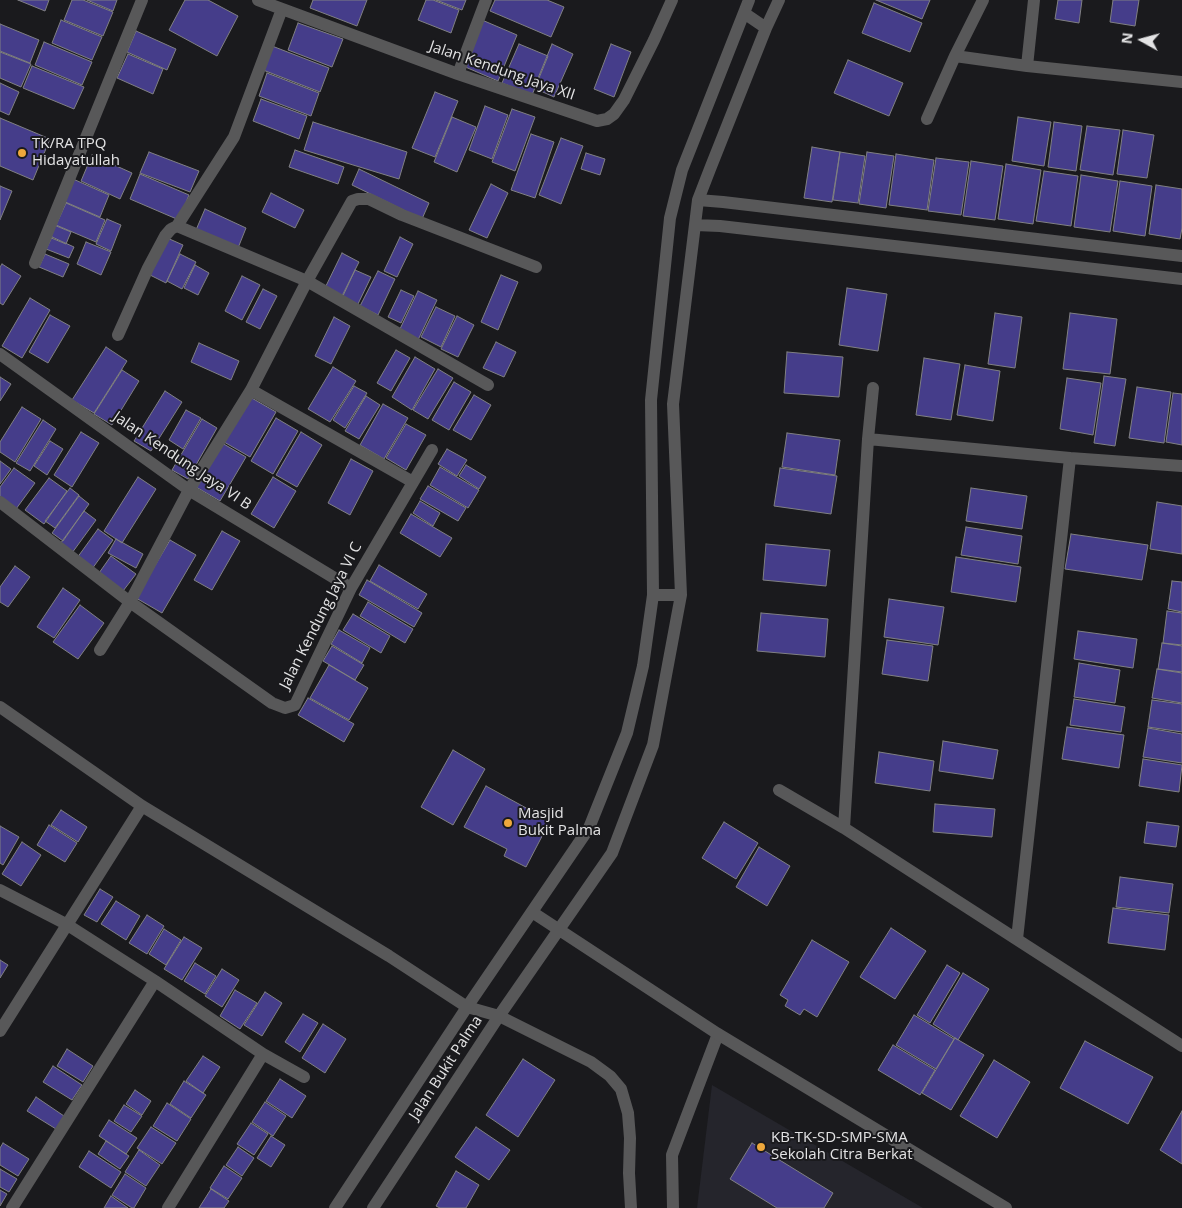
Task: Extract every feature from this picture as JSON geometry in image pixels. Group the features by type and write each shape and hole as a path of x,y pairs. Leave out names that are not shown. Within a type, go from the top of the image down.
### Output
{"street":[{"path":"35,263 142,0"},
{"name":"Jalan Kendung Jaya XII","path":"258,0 458,74 596,121 607,119 614,114 624,100 672,0"},
{"path":"458,74 486,0"},
{"name":"Jalan Bukit Palma","path":"335,1208 467,1007 589,828 626,733 643,666 653,595 650,400 670,218 682,170 749,0"},
{"path":"0,707 142,806 389,956 467,1007 499,1016 612,853 653,745 681,595 673,404 698,200 766,28 779,0"},
{"path":"927,118 983,0"},
{"path":"1028,66 1034,0"},
{"path":"118,335 148,268 165,236 171,229 177,226 234,137 282,9"},
{"path":"744,13 766,28"},
{"path":"955,56 1028,66 1182,82"},
{"path":"100,650 130,602 189,490 251,390 307,281 352,201 369,199 536,267"},
{"path":"698,200 1182,256"},
{"path":"695,225 720,226 1182,279"},
{"path":"177,226 307,281 488,385"},
{"name":"Jalan Kendung Jaya VI B","path":"0,354 189,490 351,588"},
{"path":"844,828 868,439 873,388"},
{"path":"251,390 414,482"},
{"path":"868,439 1070,458 1182,466"},
{"name":"Jalan Kendung Jaya VI C","path":"0,502 130,602 272,704 285,708 295,704 351,588 432,450"},
{"path":"1017,939 1070,458"},
{"path":"653,595 681,595"},
{"path":"779,790 844,828 1182,1046"},
{"path":"0,1031 142,806"},
{"path":"0,890 66,924 263,1054 304,1077"},
{"path":"532,912 718,1034 1006,1208"},
{"path":"12,1208 155,981"},
{"name":"Jalan Bukit Palma","path":"374,1208 499,1016 591,1062 610,1076 621,1089 629,1121 631,1208"},
{"path":"673,1208 672,1155 718,1034"},
{"path":"168,1208 263,1054"}],"shaded area":[{"name":"KB-TK-SD-SMP-SMA Sekolah Citra Berkat","path":"712,1085 923,1208 697,1208"}],"building":[{"path":"18,0 49,0 45,11"},
{"path":"72,0 83,0 113,12 103,36 64,20"},
{"path":"87,0 117,0 113,11"},
{"path":"185,0 208,0 238,16 217,56 169,30"},
{"path":"313,0 367,0 357,26 310,8"},
{"path":"426,0 433,0 459,10 451,33 418,20"},
{"path":"436,0 466,0 462,10"},
{"path":"495,0 547,0 564,7 551,37 490,11"},
{"path":"876,0 930,0 922,19"},
{"path":"1058,0 1082,0 1079,23 1055,19"},
{"path":"1113,0 1139,0 1135,26 1110,22"},
{"path":"874,3 922,23 910,52 862,33"},
{"path":"61,20 102,37 92,60 52,43"},
{"path":"482,20 517,35 498,81 463,66"},
{"path":"298,23 343,39 332,67 288,50"},
{"path":"0,24 39,40 30,63 0,51"},
{"path":"136,31 176,49 167,70 127,52"},
{"path":"44,42 92,62 82,85 35,65"},
{"path":"519,44 548,56 532,95 502,83"},
{"path":"552,44 573,54 554,97 534,88"},
{"path":"611,44 631,52 614,97 594,89"},
{"path":"272,46 329,68 320,92 263,70"},
{"path":"0,52 31,64 21,87 0,78"},
{"path":"128,54 163,69 153,94 117,78"},
{"path":"848,60 903,83 889,116 834,93"},
{"path":"32,66 84,87 74,109 23,88"},
{"path":"267,73 319,93 311,116 259,96"},
{"path":"0,83 19,92 9,115 0,111"},
{"path":"435,92 458,101 435,157 412,148"},
{"path":"261,99 307,116 299,139 253,121"},
{"path":"485,106 508,115 492,159 469,150"},
{"path":"512,109 535,117 515,171 492,162"},
{"path":"452,117 476,127 457,172 434,162"},
{"path":"1018,117 1051,122 1044,166 1012,161"},
{"name":"TK/RA TPQ Hidayatullah","path":"0,118 50,139 33,180 0,166"},
{"path":"313,122 407,152 399,179 304,150"},
{"path":"1054,122 1082,126 1076,171 1048,167"},
{"path":"1087,126 1120,130 1113,175 1080,170"},
{"path":"1123,130 1154,135 1147,178 1117,174"},
{"path":"531,134 554,142 535,198 511,190"},
{"path":"561,138 583,146 561,204 539,195"},
{"path":"812,147 840,152 832,202 804,198"},
{"path":"295,150 344,167 338,184 289,167"},
{"path":"149,152 199,171 190,192 140,173"},
{"path":"840,152 865,156 858,203 833,200"},
{"path":"867,152 894,156 886,208 859,204"},
{"path":"586,153 605,159 600,175 581,169"},
{"path":"896,154 934,160 927,210 889,205"},
{"path":"92,155 132,173 120,199 81,181"},
{"path":"936,158 969,162 961,215 928,211"},
{"path":"971,161 1003,166 995,220 963,216"},
{"path":"1006,164 1041,170 1033,224 998,219"},
{"path":"359,169 429,203 422,219 352,185"},
{"path":"1044,171 1078,176 1071,226 1036,221"},
{"path":"140,174 189,195 179,220 130,199"},
{"path":"1081,175 1118,181 1110,232 1074,227"},
{"path":"73,179 109,195 100,217 63,201"},
{"path":"1120,181 1152,186 1145,236 1113,231"},
{"path":"491,184 508,193 487,238 469,230"},
{"path":"1156,185 1182,189 1182,228 1180,239 1149,234"},
{"path":"0,186 12,191 0,220"},
{"path":"271,193 304,210 295,228 262,212"},
{"path":"66,203 105,220 96,242 56,225"},
{"path":"205,209 246,228 238,248 196,230"},
{"path":"107,219 121,225 111,251 96,244"},
{"path":"54,225 71,232 66,244 49,237"},
{"path":"52,237 74,247 69,258 46,249"},
{"path":"165,237 183,245 166,283 148,274"},
{"path":"400,237 413,244 397,277 384,271"},
{"path":"86,242 111,252 101,275 77,264"},
{"path":"342,253 359,262 341,298 324,290"},
{"path":"45,254 69,264 63,277 39,267"},
{"path":"180,254 196,262 182,289 167,281"},
{"path":"2,264 21,276 3,305 0,303 0,267"},
{"path":"195,265 209,273 198,295 184,288"},
{"path":"355,270 371,277 357,306 342,298"},
{"path":"378,271 395,279 378,315 360,306"},
{"path":"501,275 518,282 498,330 481,322"},
{"path":"242,276 260,285 242,320 225,311"},
{"path":"847,288 887,294 878,351 839,345"},
{"path":"263,289 277,296 260,329 246,322"},
{"path":"401,290 414,296 401,323 388,317"},
{"path":"418,291 437,300 418,340 399,331"},
{"path":"30,298 50,310 22,358 2,346"},
{"path":"436,307 455,316 441,347 421,337"},
{"path":"995,313 1022,317 1015,368 988,364"},
{"path":"1070,313 1117,319 1110,374 1063,369"},
{"path":"50,315 70,326 48,363 29,352"},
{"path":"457,316 474,325 458,357 441,349"},
{"path":"334,317 350,326 331,364 315,356"},
{"path":"496,342 516,352 504,377 483,368"},
{"path":"199,343 239,361 231,380 191,362"},
{"path":"106,347 127,361 94,413 72,400"},
{"path":"396,350 410,358 391,391 377,383"},
{"path":"787,352 843,357 839,397 784,393"},
{"path":"415,357 435,369 412,410 392,397"},
{"path":"924,358 960,364 951,420 916,415"},
{"path":"965,365 1000,371 993,421 957,415"},
{"path":"333,367 356,381 330,422 308,409"},
{"path":"438,369 453,378 428,419 413,410"},
{"path":"122,370 139,381 112,425 94,414"},
{"path":"1104,376 1126,379 1115,446 1094,443"},
{"path":"0,377 11,384 0,401"},
{"path":"1067,378 1101,383 1093,435 1060,429"},
{"path":"454,382 471,392 449,430 432,420"},
{"path":"354,386 367,393 345,428 333,420"},
{"path":"1137,387 1171,392 1164,443 1129,438"},
{"path":"165,391 182,402 151,451 134,441"},
{"path":"1173,393 1182,394 1182,445 1166,442"},
{"path":"474,395 491,405 471,440 453,430"},
{"path":"366,396 380,405 359,439 345,431"},
{"path":"250,397 276,412 250,457 224,442"},
{"path":"383,404 408,418 384,459 360,445"},
{"path":"22,407 41,419 15,462 0,452 0,442"},
{"path":"186,410 201,418 183,449 169,440"},
{"path":"276,418 298,431 273,474 251,461"},
{"path":"202,419 217,428 188,479 172,470"},
{"path":"43,420 56,429 30,471 16,463"},
{"path":"406,424 426,435 406,470 386,458"},
{"path":"81,432 99,443 72,487 54,475"},
{"path":"301,432 322,445 297,487 276,475"},
{"path":"787,433 840,440 835,475 782,467"},
{"path":"50,441 63,449 47,475 34,466"},
{"path":"222,443 246,457 220,501 196,487"},
{"path":"447,449 467,460 457,476 438,464"},
{"path":"351,459 373,471 350,515 328,503"},
{"path":"0,461 11,469 0,484"},
{"path":"466,465 486,477 479,489 459,476"},
{"path":"440,467 479,490 468,508 430,485"},
{"path":"14,468 35,483 16,509 0,498 0,487"},
{"path":"780,468 837,476 831,514 774,506"},
{"path":"138,477 156,489 122,543 104,531"},
{"path":"273,477 296,491 274,528 251,514"},
{"path":"49,478 67,491 44,524 25,510"},
{"path":"428,486 466,508 458,521 420,499"},
{"path":"70,488 79,495 55,528 45,521"},
{"path":"971,488 1027,496 1022,529 966,521"},
{"path":"79,496 89,504 63,541 52,533"},
{"path":"420,501 440,513 433,526 413,513"},
{"path":"1157,502 1182,506 1182,554 1150,549"},
{"path":"84,511 96,520 72,553 60,544"},
{"path":"411,514 452,538 440,557 400,533"},
{"path":"966,527 1022,536 1018,564 961,555"},
{"path":"98,529 113,540 92,569 77,558"},
{"path":"222,531 240,541 212,590 194,580"},
{"path":"1071,534 1148,545 1142,580 1065,569"},
{"path":"116,539 143,554 136,568 108,553"},
{"path":"170,540 196,555 162,613 136,598"},
{"path":"766,544 830,550 826,586 763,580"},
{"path":"111,556 136,574 123,591 99,573"},
{"path":"956,557 1021,567 1016,602 951,592"},
{"path":"379,565 427,594 418,609 370,581"},
{"path":"15,566 30,577 8,607 0,602 0,587"},
{"path":"367,580 422,613 414,627 359,595"},
{"path":"1172,581 1182,582 1182,612 1168,609"},
{"path":"63,588 80,600 54,638 37,627"},
{"path":"889,599 944,607 938,645 884,637"},
{"path":"368,602 413,629 405,643 360,616"},
{"path":"80,605 104,623 78,659 53,642"},
{"path":"1167,611 1182,613 1182,645 1163,643"},
{"path":"761,613 828,619 825,657 757,651"},
{"path":"353,614 390,636 381,653 343,630"},
{"path":"339,630 370,648 362,663 331,644"},
{"path":"1078,631 1137,639 1133,668 1074,659"},
{"path":"887,640 933,646 928,681 882,674"},
{"path":"1162,643 1182,646 1182,672 1158,669"},
{"path":"332,646 364,665 355,680 323,661"},
{"path":"1079,663 1120,670 1115,703 1074,697"},
{"path":"329,665 368,688 349,720 310,698"},
{"path":"1157,669 1182,673 1182,703 1152,698"},
{"path":"308,698 354,724 344,742 298,715"},
{"path":"1074,699 1125,707 1121,732 1070,725"},
{"path":"1152,700 1182,704 1182,732 1148,727"},
{"path":"1067,727 1124,735 1119,768 1062,759"},
{"path":"1148,728 1182,734 1182,763 1143,757"},
{"path":"943,741 998,750 993,779 939,771"},
{"path":"453,750 485,769 453,825 421,807"},
{"path":"879,752 934,761 930,791 875,783"},
{"path":"1143,759 1182,765 1179,792 1139,786"},
{"name":"Masjid Bukit Palma","path":"486,786 551,819 526,867 504,856 507,849 464,827"},
{"path":"935,804 995,809 992,837 933,832"},
{"path":"61,810 87,827 78,842 51,825"},
{"path":"724,822 758,843 736,879 702,858"},
{"path":"1147,822 1179,826 1176,847 1144,843"},
{"path":"49,825 77,843 65,862 37,845"},
{"path":"0,826 19,837 3,865 0,863"},
{"path":"22,842 41,855 21,886 2,874"},
{"path":"759,847 790,866 767,906 736,887"},
{"path":"1120,877 1173,884 1169,913 1116,907"},
{"path":"100,889 113,897 97,922 84,915"},
{"path":"116,901 140,916 126,940 101,924"},
{"path":"1113,908 1169,915 1165,950 1108,943"},
{"path":"147,915 164,926 147,954 129,943"},
{"path":"891,928 926,951 895,999 860,977"},
{"path":"164,929 181,940 166,965 149,954"},
{"path":"184,937 202,948 182,980 164,969"},
{"path":"812,940 849,962 817,1017 804,1009 800,1015 785,1006 788,1000 780,995"},
{"path":"0,960 8,965 0,978"},
{"path":"195,963 216,976 205,994 184,981"},
{"path":"947,965 960,973 930,1023 917,1015"},
{"path":"222,969 239,980 222,1007 205,996"},
{"path":"963,973 989,989 958,1040 933,1024"},
{"path":"235,990 257,1003 240,1029 220,1016"},
{"path":"265,992 282,1003 262,1036 244,1025"},
{"path":"303,1014 318,1023 300,1052 285,1042"},
{"path":"914,1015 954,1039 936,1069 896,1045"},
{"path":"323,1024 346,1039 325,1073 302,1058"},
{"path":"955,1038 984,1055 951,1110 922,1093"},
{"path":"1085,1041 1153,1077 1128,1124 1060,1088"},
{"path":"893,1045 935,1070 920,1095 878,1070"},
{"path":"67,1049 93,1066 83,1082 57,1066"},
{"path":"203,1056 220,1067 203,1093 186,1081"},
{"path":"523,1059 555,1080 518,1137 486,1115"},
{"path":"994,1060 1030,1082 997,1138 960,1116"},
{"path":"53,1066 82,1085 72,1100 43,1082"},
{"path":"280,1079 306,1096 292,1118 266,1101"},
{"path":"184,1081 206,1095 191,1118 170,1104"},
{"path":"135,1090 151,1101 142,1115 126,1104"},
{"path":"36,1097 64,1116 56,1129 27,1111"},
{"path":"265,1102 286,1116 273,1136 252,1122"},
{"path":"167,1103 191,1119 177,1141 153,1126"},
{"path":"124,1105 142,1116 131,1132 114,1121"},
{"path":"1182,1111 1182,1164 1160,1150"},
{"path":"109,1120 137,1138 126,1154 99,1136"},
{"path":"251,1123 268,1134 254,1155 237,1144"},
{"path":"151,1127 176,1143 162,1164 137,1148"},
{"path":"476,1127 510,1150 489,1180 455,1157"},
{"path":"271,1136 285,1145 271,1167 257,1158"},
{"path":"106,1141 129,1156 120,1169 98,1154"},
{"path":"3,1143 29,1159 18,1176 0,1165 0,1148"},
{"path":"752,1143 833,1193 824,1208 777,1208 730,1179"},
{"path":"238,1147 254,1158 242,1176 226,1165"},
{"path":"139,1150 160,1165 146,1186 125,1172"},
{"path":"89,1151 121,1172 111,1188 79,1167"},
{"path":"224,1166 242,1178 228,1199 210,1188"},
{"path":"0,1169 17,1179 9,1192 0,1187"},
{"path":"456,1171 479,1185 466,1208 440,1208 436,1206"},
{"path":"125,1174 146,1188 134,1208 112,1195"},
{"path":"211,1189 229,1201 224,1208 199,1208"},
{"path":"0,1190 7,1194 0,1206"},
{"path":"111,1196 128,1208 104,1208"}],"place":[{"name":"TK/RA TPQ Hidayatullah","path":"22,153"},
{"name":"Masjid Bukit Palma","path":"508,823"},
{"name":"KB-TK-SD-SMP-SMA Sekolah Citra Berkat","path":"761,1147"}]}
